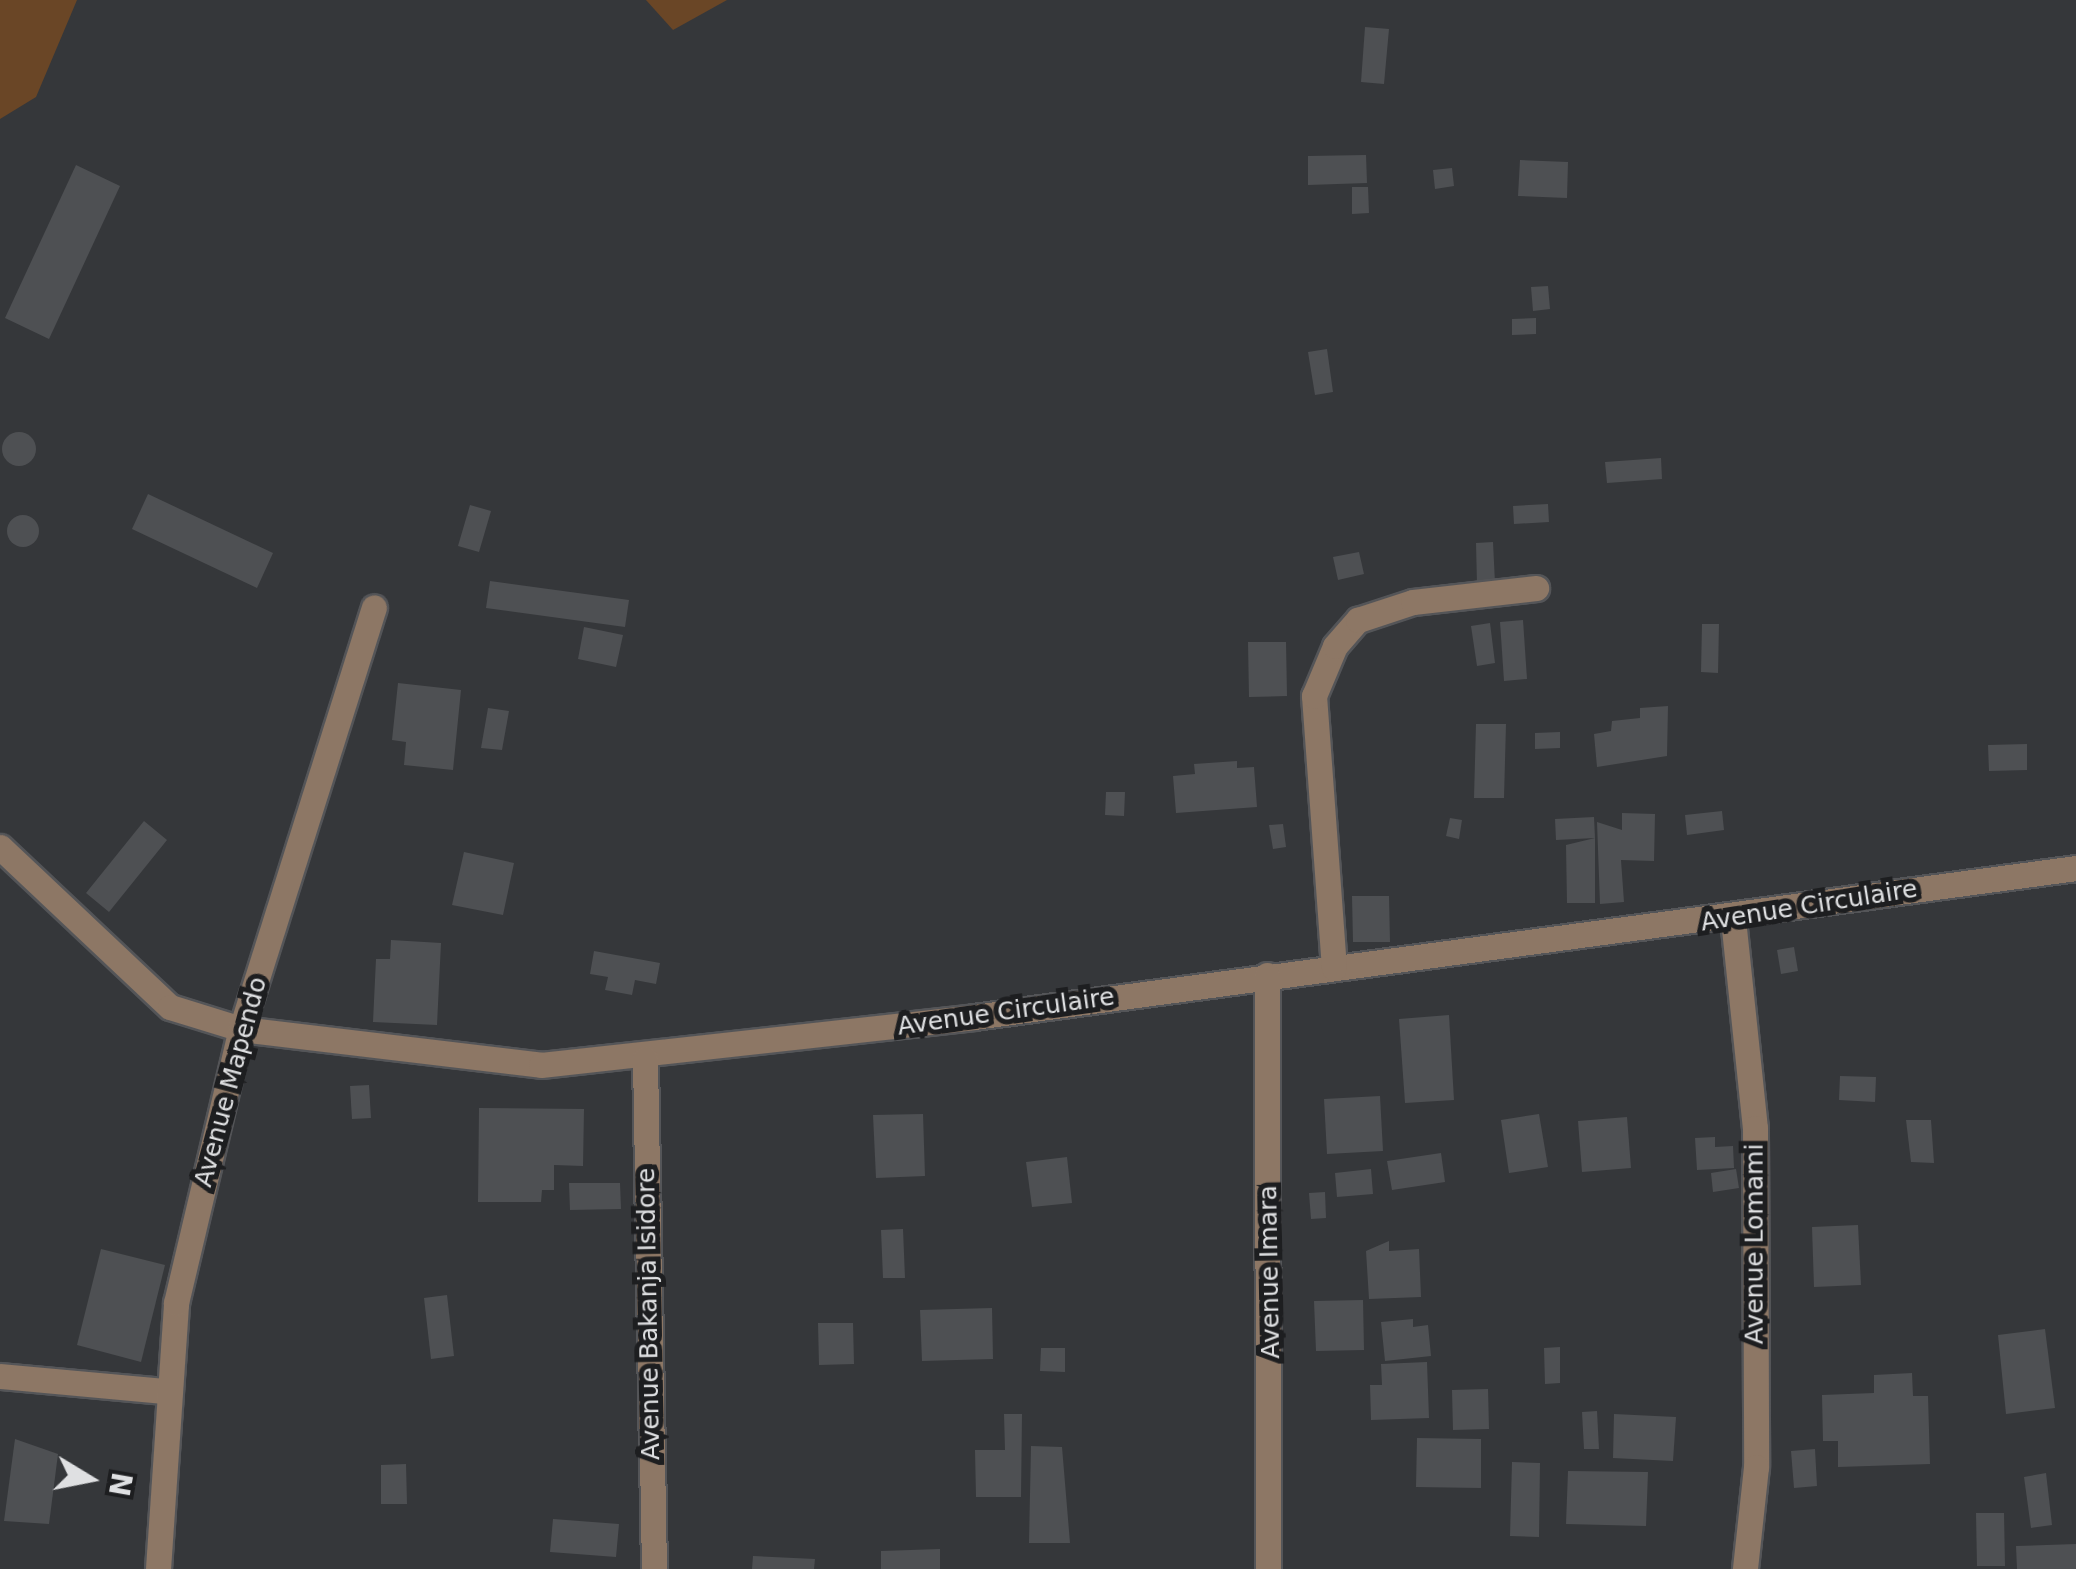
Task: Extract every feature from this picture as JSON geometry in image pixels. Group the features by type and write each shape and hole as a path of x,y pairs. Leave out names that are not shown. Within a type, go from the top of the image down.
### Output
{"street":[{"path":"1334,968 1314,696 1334,646 1358,620 1413,602 1536,588"},
{"name":"Avenue Mapendo","path":"158,1569 165,1392 176,1304 241,1029 374,608"},
{"name":"Avenue Circulaire","path":"0,846 160,999 241,1029 485,1063 644,1059 1267,975 1733,919 2076,868"},
{"name":"Avenue Lomami","path":"1733,919 1755,1128 1756,1467 1745,1569"},
{"name":"Avenue Imara","path":"1267,975 1268,1569"},
{"name":"Avenue Bakanja Isidore","path":"644,1059 654,1569"},
{"path":"0,1376 165,1392"}],"shaded area":[{"path":"0,0 77,0 36,97 0,119"},
{"path":"646,0 727,0 673,30"}],"building":[{"path":"1365,27 1389,29 1384,84 1361,82"},
{"path":"1366,155 1367,183 1308,185 1308,156"},
{"path":"1520,160 1568,162 1567,198 1518,196"},
{"path":"76,165 120,186 49,339 5,318"},
{"path":"1452,168 1454,186 1435,189 1433,170"},
{"path":"1352,187 1368,187 1369,213 1352,214"},
{"path":"1548,286 1550,309 1533,311 1531,287"},
{"path":"1536,318 1536,334 1512,335 1512,319"},
{"path":"1327,349 1333,392 1315,395 1308,352"},
{"path":"19,432 31,437 36,449 31,461 19,466 7,461 2,449 7,437"},
{"path":"1661,458 1662,479 1607,483 1605,462"},
{"path":"148,494 273,553 257,588 132,529"},
{"path":"1548,504 1549,522 1514,524 1513,506"},
{"path":"470,505 491,511 479,552 458,546"},
{"path":"23,515 34,520 39,531 34,542 23,547 12,542 7,531 12,520"},
{"path":"1493,542 1495,583 1477,584 1476,543"},
{"path":"1359,552 1364,574 1338,580 1333,557"},
{"path":"490,581 629,600 625,627 486,608"},
{"path":"1523,620 1527,679 1504,681 1500,622"},
{"path":"1490,623 1495,663 1477,666 1471,626"},
{"path":"1702,624 1719,624 1718,673 1701,672"},
{"path":"584,627 623,635 616,667 578,659"},
{"path":"1248,642 1286,642 1287,696 1249,697"},
{"path":"398,683 461,690 453,770 404,765 406,742 392,740"},
{"path":"1668,706 1667,756 1597,767 1594,734 1611,731 1612,721 1640,718 1640,708"},
{"path":"488,708 509,711 502,750 481,748"},
{"path":"1476,724 1506,724 1504,798 1474,798"},
{"path":"1560,732 1560,748 1535,749 1535,733"},
{"path":"2027,744 2027,770 1989,771 1988,745"},
{"path":"1237,761 1237,768 1254,767 1257,807 1176,813 1173,776 1195,774 1194,764"},
{"path":"1106,792 1125,792 1124,816 1105,815"},
{"path":"1722,811 1724,830 1687,835 1685,815"},
{"path":"1622,813 1655,814 1654,861 1621,860 1624,902 1600,904 1597,822 1622,830"},
{"path":"1594,817 1595,838 1556,840 1555,819"},
{"path":"1450,818 1462,820 1459,839 1446,836"},
{"path":"144,821 167,840 109,912 86,893"},
{"path":"1283,824 1286,847 1273,849 1269,825"},
{"path":"1595,838 1595,903 1567,903 1566,845"},
{"path":"464,852 514,863 503,915 452,905"},
{"path":"1352,896 1389,896 1390,942 1353,942"},
{"path":"391,940 441,943 437,1025 373,1022 376,959 390,959"},
{"path":"1794,947 1798,971 1781,974 1777,950"},
{"path":"594,951 660,963 656,984 635,980 632,995 605,990 608,977 590,974"},
{"path":"1449,1015 1454,1100 1405,1103 1399,1019"},
{"path":"1840,1076 1876,1077 1875,1102 1839,1100"},
{"path":"369,1085 371,1118 352,1119 350,1086"},
{"path":"1380,1096 1383,1151 1327,1154 1324,1099"},
{"path":"479,1108 584,1109 583,1166 554,1165 554,1190 542,1190 541,1202 478,1202"},
{"path":"923,1114 925,1176 876,1178 873,1115"},
{"path":"1539,1114 1548,1167 1509,1173 1501,1120"},
{"path":"1627,1117 1631,1168 1582,1172 1578,1121"},
{"path":"1906,1120 1931,1120 1934,1163 1911,1162"},
{"path":"1715,1137 1715,1147 1733,1146 1734,1168 1697,1170 1695,1138"},
{"path":"1441,1153 1445,1182 1392,1190 1387,1161"},
{"path":"1067,1157 1072,1203 1032,1207 1026,1162"},
{"path":"1371,1169 1373,1194 1337,1197 1335,1173"},
{"path":"1736,1169 1739,1188 1713,1192 1711,1173"},
{"path":"569,1183 620,1183 621,1209 570,1210"},
{"path":"1325,1192 1326,1218 1311,1219 1309,1193"},
{"path":"1858,1225 1861,1285 1814,1287 1812,1227"},
{"path":"903,1229 905,1278 883,1278 881,1230"},
{"path":"1389,1241 1389,1251 1419,1249 1421,1297 1369,1299 1366,1251"},
{"path":"101,1249 165,1265 141,1362 77,1345"},
{"path":"447,1295 454,1356 431,1359 424,1298"},
{"path":"1363,1300 1364,1350 1316,1351 1314,1301"},
{"path":"992,1308 993,1359 922,1361 920,1310"},
{"path":"1413,1319 1413,1327 1428,1325 1431,1356 1385,1361 1381,1322"},
{"path":"818,1323 853,1323 854,1364 819,1365"},
{"path":"2045,1329 2055,1408 2006,1414 1998,1335"},
{"path":"1560,1347 1560,1383 1545,1384 1544,1348"},
{"path":"1041,1348 1065,1348 1065,1372 1040,1371"},
{"path":"1427,1362 1429,1418 1371,1420 1370,1385 1382,1385 1381,1364"},
{"path":"1912,1373 1913,1396 1928,1396 1930,1464 1838,1467 1838,1441 1823,1441 1822,1395 1874,1393 1874,1375"},
{"path":"1488,1389 1489,1429 1453,1430 1452,1390"},
{"path":"1597,1411 1599,1449 1584,1449 1582,1412"},
{"path":"1004,1414 1022,1414 1021,1497 976,1497 975,1450 1005,1450"},
{"path":"1614,1414 1676,1417 1673,1461 1613,1458"},
{"path":"1417,1438 1481,1439 1481,1488 1416,1487"},
{"path":"15,1439 58,1454 49,1524 4,1521"},
{"path":"1031,1446 1062,1447 1070,1543 1029,1543"},
{"path":"1815,1449 1817,1486 1794,1488 1791,1451"},
{"path":"1512,1462 1540,1463 1539,1537 1510,1536"},
{"path":"406,1464 407,1504 381,1504 381,1465"},
{"path":"1568,1471 1648,1472 1646,1526 1566,1524"},
{"path":"2046,1473 2052,1525 2031,1528 2024,1477"},
{"path":"1976,1513 2004,1513 2005,1566 1977,1566"},
{"path":"553,1519 619,1524 616,1557 550,1552"},
{"path":"2076,1544 2076,1569 2017,1569 2016,1546"},
{"path":"940,1549 940,1569 881,1569 881,1551"},
{"path":"753,1556 815,1559 814,1569 752,1569"}]}
